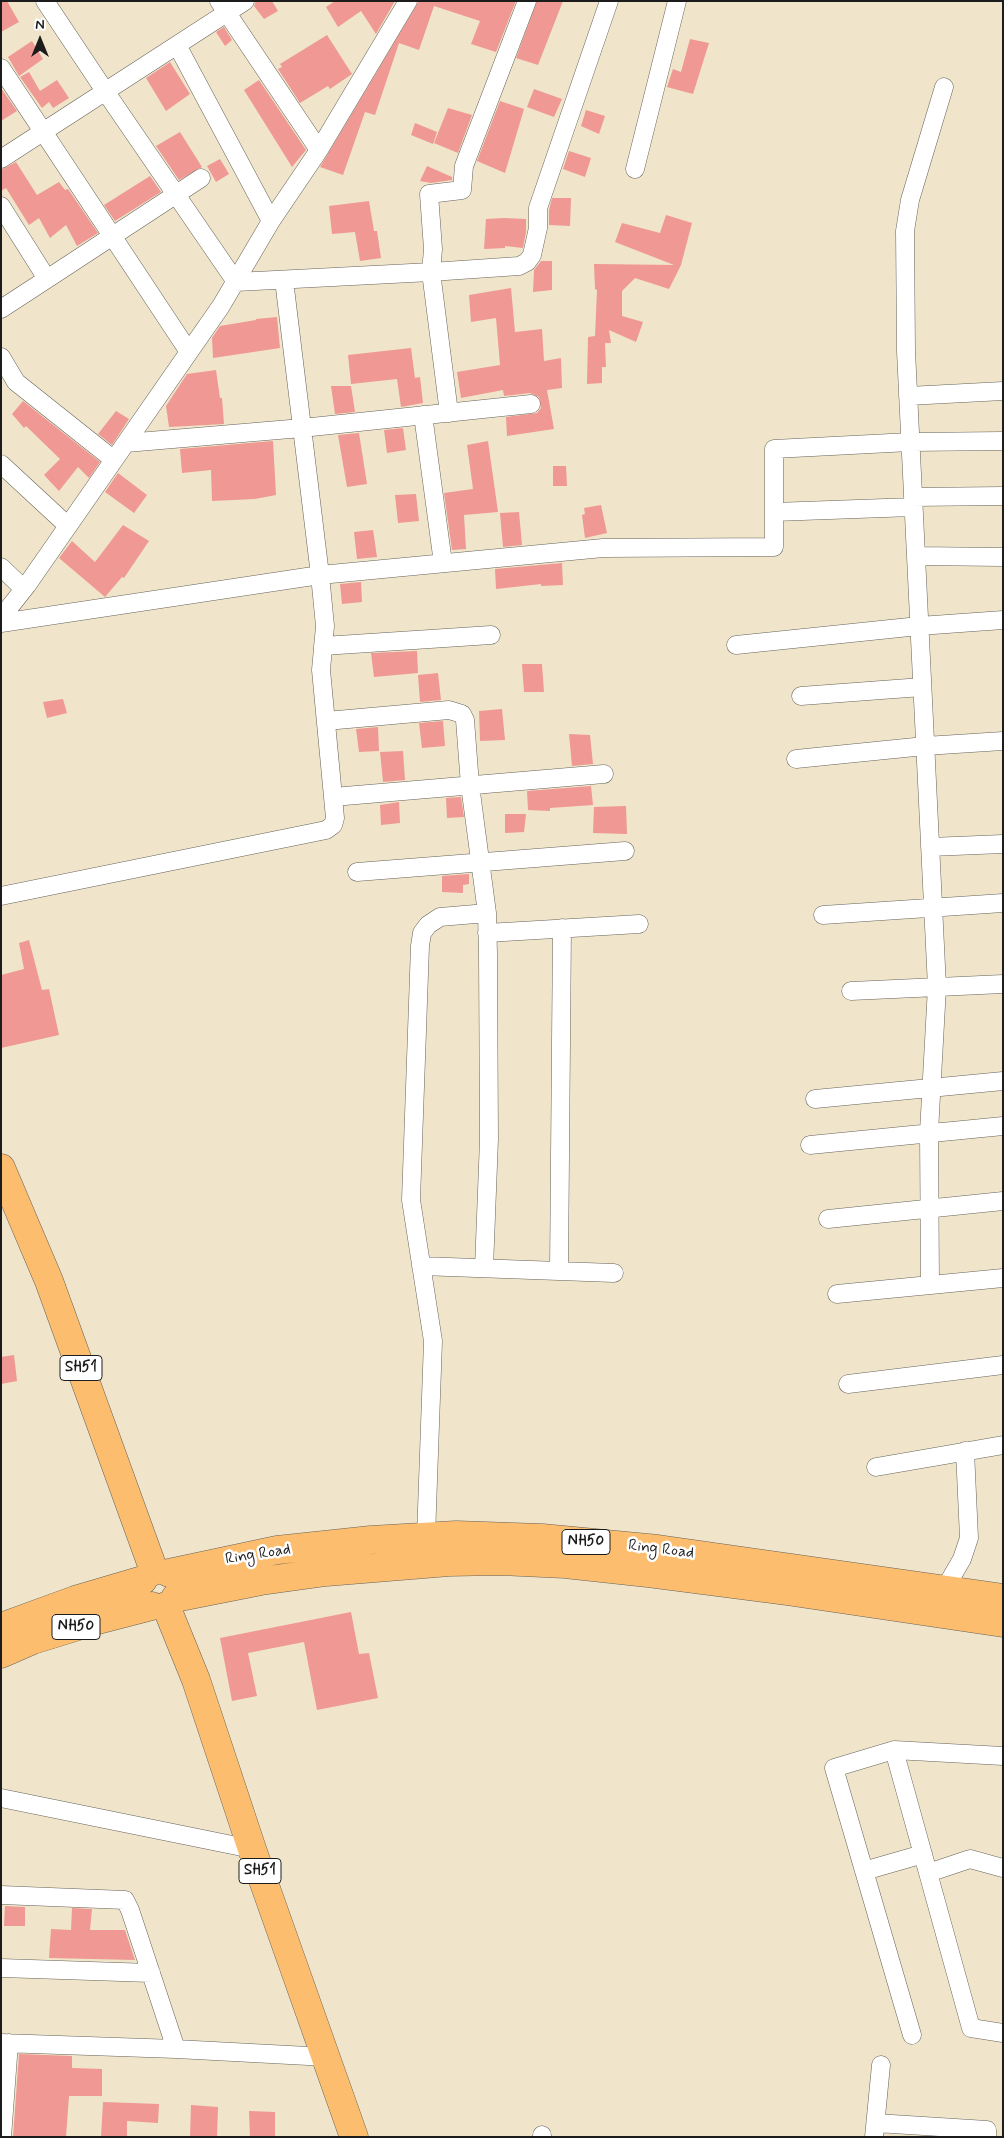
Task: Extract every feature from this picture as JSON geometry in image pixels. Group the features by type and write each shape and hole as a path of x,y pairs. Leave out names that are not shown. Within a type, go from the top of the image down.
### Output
{"main road":[{"name":"SH51","path":"1,1168 49,1281 160,1589 196,1680 252,1850 327,2056 354,2137"},
{"name":"Ring Road","path":"1,1654 33,1640 98,1620 160,1589 277,1550 371,1540 456,1535 542,1538 648,1548 1003,1598"},
{"name":"Ring Road","path":"1,1627 75,1600 160,1589 261,1581 326,1572 449,1562 500,1561 565,1564 658,1574 1003,1623"}],"street":[{"path":"45,1 104,92 236,282"},
{"path":"1,159 177,45 223,7 245,1"},
{"path":"1,618 24,589 236,282 271,221 319,150 408,1"},
{"path":"450,413 431,272 433,249 429,194 462,190 464,166 527,1"},
{"path":"236,282 519,266 527,262 532,255 538,228 538,208 608,1"},
{"path":"635,169 677,1"},
{"path":"223,7 319,150"},
{"path":"177,45 271,221"},
{"path":"1,68 189,352"},
{"path":"930,1284 929,1132 937,987 906,351 906,215 944,87"},
{"path":"1,309 201,178"},
{"path":"1,206 47,279"},
{"path":"1,896 326,830 333,825 335,818 321,670 325,626 284,280"},
{"path":"1,357 16,382 114,460"},
{"path":"908,396 1003,391"},
{"path":"126,443 302,428 531,404"},
{"path":"423,415 443,563"},
{"path":"1,623 320,575 603,548 774,547 774,449 910,442 1003,441"},
{"path":"1,464 68,526"},
{"path":"774,512 1003,496"},
{"path":"916,556 1003,557"},
{"path":"1,567 24,589"},
{"path":"736,645 919,626 1003,620"},
{"path":"323,646 491,635"},
{"path":"801,696 922,687"},
{"path":"326,720 455,710 462,714 465,720 470,785 487,933 489,1138 484,1268"},
{"path":"796,760 925,746 1003,741"},
{"path":"333,797 604,774"},
{"path":"930,847 1003,844"},
{"path":"358,872 625,851"},
{"path":"824,915 1003,904"},
{"path":"426,1537 433,1341 410,1200 422,933 428,925 440,917 486,913"},
{"path":"487,933 639,924"},
{"path":"559,1271 562,928"},
{"path":"851,991 1003,984"},
{"path":"815,1099 1003,1081"},
{"path":"810,1145 1003,1126"},
{"path":"828,1219 1003,1201"},
{"path":"421,1266 614,1273"},
{"path":"837,1294 1003,1278"},
{"path":"848,1384 1003,1365"},
{"path":"876,1467 1003,1445"},
{"path":"944,1590 962,1559 969,1538 966,1451"},
{"path":"894,1750 971,2028 1003,2033"},
{"path":"912,2035 834,1768 894,1750 1003,1756"},
{"path":"1,1798 252,1850"},
{"path":"864,1872 923,1854"},
{"path":"928,1873 970,1859 1003,1868"},
{"path":"1,1895 125,1900 176,2048"},
{"path":"1,1968 151,1973"},
{"path":"2,2137 5,2043 176,2048 327,2056"},
{"path":"882,2065 875,2130 987,2130 986,2137"}],"building":[{"path":"1,1 7,1 19,22 1,32"},
{"path":"256,1 272,1 278,11 264,19 254,6"},
{"path":"335,1 395,1 376,34 361,11 338,27 326,7"},
{"path":"419,1 516,1 496,52 471,44 480,21 434,6 419,50 399,43 375,115 365,112 343,175 320,167"},
{"path":"537,1 563,1 538,65 516,58"},
{"path":"224,27 232,40 225,46 216,32"},
{"path":"327,35 352,74 330,89 328,86 300,103 278,69 282,67 280,64"},
{"path":"690,39 709,43 693,94 667,87 673,69 681,72"},
{"path":"32,41 43,59 19,76 8,57"},
{"path":"170,62 190,94 166,111 146,78"},
{"path":"29,72 40,91 57,80 69,98 53,108 49,102 42,108 20,77"},
{"path":"259,80 306,150 292,167 244,90"},
{"path":"1,88 17,111 1,121"},
{"path":"534,89 562,99 554,117 527,107"},
{"path":"500,101 524,109 505,173 477,161"},
{"path":"448,108 472,115 458,153 434,143"},
{"path":"586,110 605,116 599,134 581,126"},
{"path":"415,123 437,132 433,144 411,135"},
{"path":"180,132 202,167 179,180 156,146"},
{"path":"569,151 591,158 585,177 563,169"},
{"path":"220,159 229,174 216,182 207,166"},
{"path":"16,162 37,195 59,182 65,190 68,189 98,233 77,246 66,225 50,238 39,218 29,225 6,188 1,191 1,170"},
{"path":"427,166 452,177 452,180 431,183 420,181"},
{"path":"150,176 161,192 115,221 104,205"},
{"path":"552,198 571,198 570,226 549,225 549,210"},
{"path":"369,201 374,231 377,231 381,258 360,261 355,232 332,234 329,206"},
{"path":"666,215 692,223 681,265 669,289 635,278 622,291 622,316 643,322 636,342 609,330 611,343 605,343 606,367 602,367 602,383 587,384 588,337 595,336 597,290 595,289 594,264 674,265 615,242 622,223 660,233"},
{"path":"486,219 526,219 523,248 505,246 505,248 484,249"},
{"path":"541,261 552,261 552,290 533,292 534,270"},
{"path":"511,288 515,332 542,329 544,361 561,358 562,388 547,390 554,429 507,436 506,417 537,413 541,408 539,397 530,393 504,396 503,390 461,398 457,372 500,365 496,318 471,322 469,295"},
{"path":"277,317 280,348 213,358 212,338 220,326"},
{"path":"411,348 415,378 420,377 423,403 401,407 397,379 351,384 348,355"},
{"path":"216,370 220,398 222,398 224,424 169,427 166,406 187,374"},
{"path":"331,386 351,386 355,412 335,414"},
{"path":"23,401 100,462 89,478 78,467 59,491 44,475 60,459 26,426 24,428 12,414"},
{"path":"116,411 129,419 112,445 98,434"},
{"path":"403,428 406,450 387,453 384,430"},
{"path":"359,433 367,484 347,487 338,435"},
{"path":"273,441 276,495 255,499 212,501 211,470 182,473 180,449"},
{"path":"488,441 498,512 464,515 466,549 452,550 444,493 473,489 467,445"},
{"path":"553,466 566,466 567,486 553,486"},
{"path":"118,473 147,495 134,513 105,492"},
{"path":"416,494 419,521 398,523 395,495"},
{"path":"601,505 607,533 585,538 582,515 585,514 584,508"},
{"path":"519,512 522,545 503,547 500,513"},
{"path":"123,525 149,541 124,578 122,577 105,597 59,558 72,541 95,562"},
{"path":"373,530 377,557 357,559 354,532"},
{"path":"562,563 563,585 541,586 541,584 496,589 495,569"},
{"path":"361,582 362,602 342,604 340,584"},
{"path":"417,651 418,673 374,677 371,653"},
{"path":"522,664 542,664 544,692 524,692"},
{"path":"438,673 441,700 420,702 418,675"},
{"path":"63,699 67,713 47,718 43,702"},
{"path":"502,709 505,740 480,741 479,711"},
{"path":"443,721 445,746 422,748 419,723"},
{"path":"378,727 379,751 359,752 356,729"},
{"path":"569,734 590,735 593,764 572,766"},
{"path":"403,751 405,780 383,782 380,752"},
{"path":"591,786 593,805 550,808 550,811 528,810 527,791"},
{"path":"461,797 464,817 447,818 446,798"},
{"path":"399,802 400,823 381,825 380,805"},
{"path":"626,806 627,834 593,833 594,807"},
{"path":"505,814 526,814 524,832 505,833"},
{"path":"469,874 469,884 463,885 463,893 442,892 442,876"},
{"path":"29,940 42,990 49,989 59,1035 1,1048 1,975 24,969 19,943"},
{"path":"14,1355 17,1381 1,1384 1,1357"},
{"path":"351,1612 359,1654 369,1653 378,1698 317,1710 304,1642 248,1653 257,1696 232,1701 220,1638"},
{"path":"5,1906 25,1907 25,1926 4,1926"},
{"path":"72,1908 92,1909 90,1930 125,1930 135,1960 49,1958 51,1929 71,1930"},
{"path":"19,2054 72,2056 72,2068 102,2069 102,2096 69,2096 66,2137 13,2137"},
{"path":"103,2102 159,2104 158,2123 127,2121 127,2137 101,2137"},
{"path":"191,2105 218,2107 217,2137 190,2137"},
{"path":"249,2111 275,2112 275,2137 250,2137"}]}
